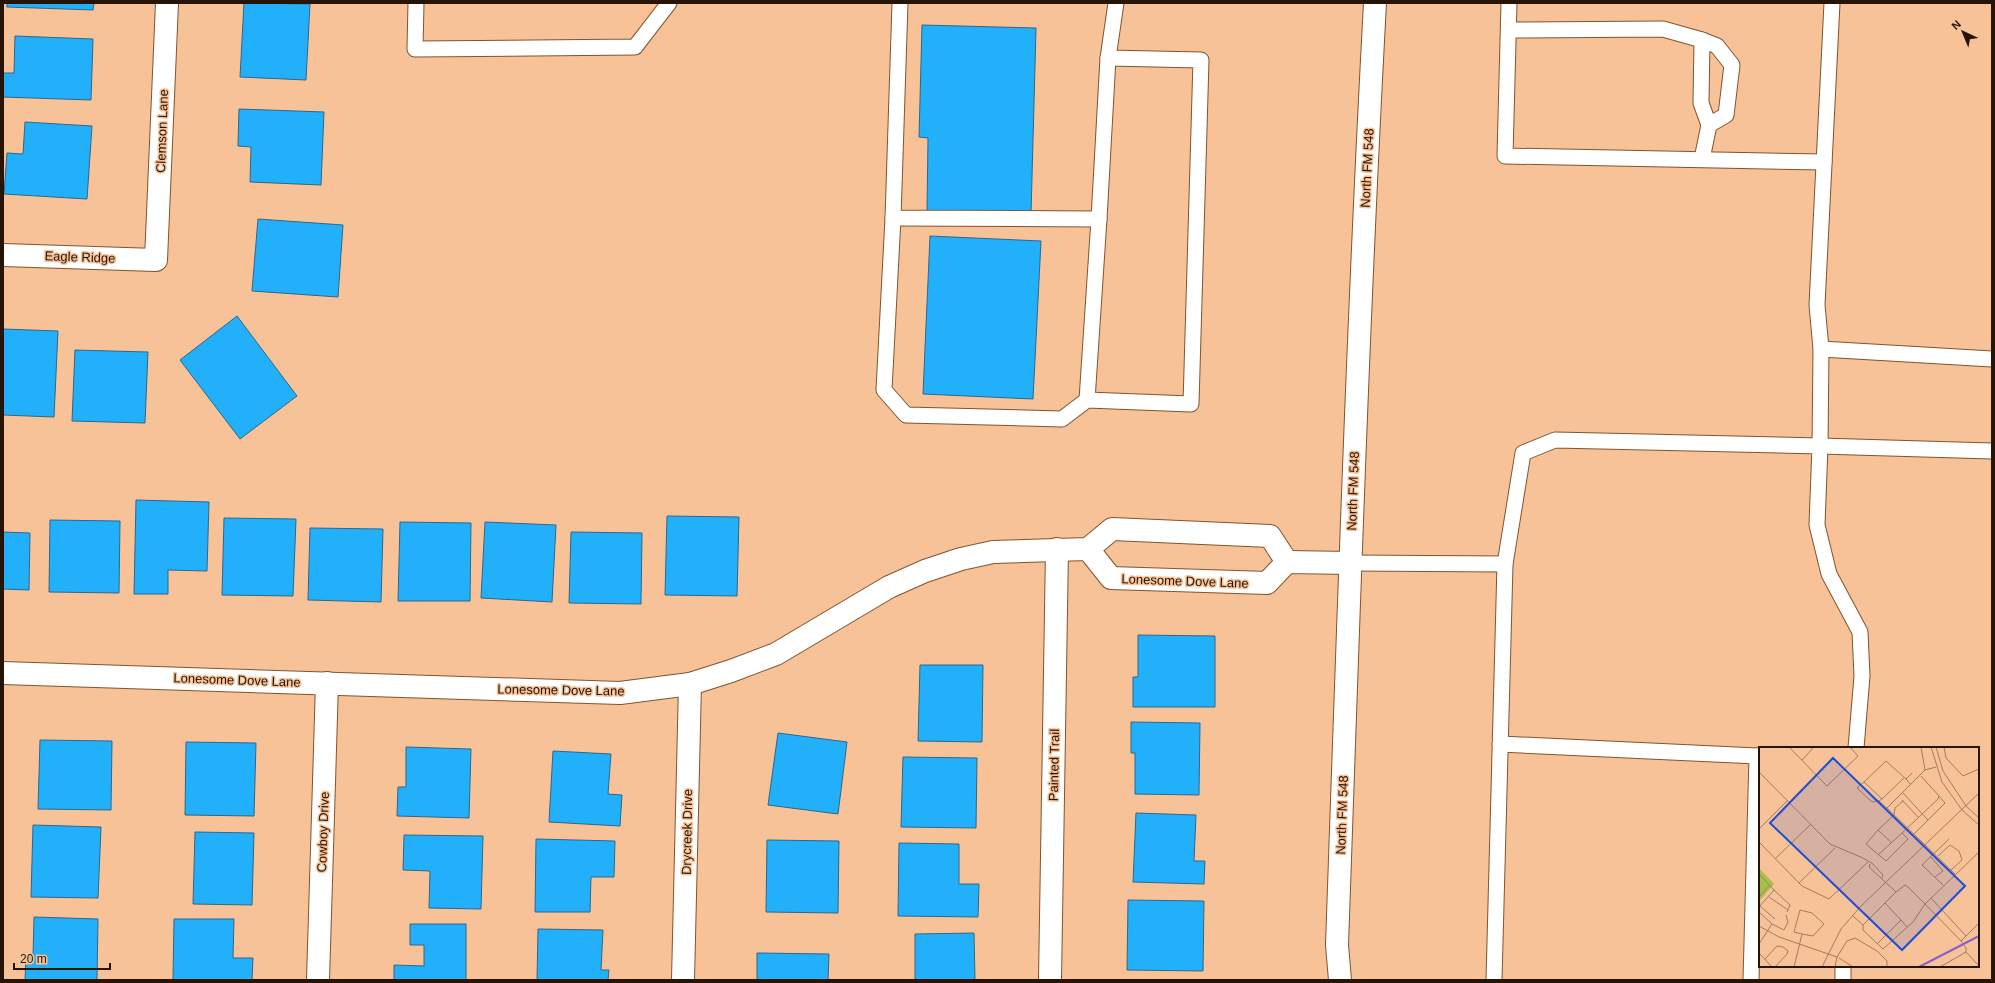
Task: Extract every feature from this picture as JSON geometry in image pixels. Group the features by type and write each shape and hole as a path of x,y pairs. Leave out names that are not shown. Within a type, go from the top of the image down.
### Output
{"street":[{"name":"Clemson Lane","path":"156,260 167,3"},
{"name":"North FM 548","path":"1340,980 1337,945 1350,563 1367,155 1375,3"},
{"name":"Eagle Ridge","path":"3,255 156,260"},
{"path":"1088,549 1112,529 1270,536 1288,562 1350,563"},
{"name":"Painted Trail","path":"1050,980 1057,549"},
{"name":"Lonesome Dove Lane","path":"3,673 620,693 690,684 731,671 776,654 889,587 925,571 961,559 993,552 1088,549 1111,578 1267,583 1288,562"},
{"name":"Cowboy Drive","path":"318,980 327,683"},
{"name":"Drycreek Drive","path":"683,980 690,684"}],"lane":[{"path":"416,3 415,49 635,47 669,3"},
{"path":"900,3 893,218 884,390 906,415 1062,419 1087,400 1191,404 1202,60 1108,58"},
{"path":"1087,400 1100,219 1108,58 1116,3"},
{"path":"1509,3 1505,156 1824,162"},
{"path":"1832,3 1817,305 1821,349 1820,446 1817,524 1829,574 1860,632 1862,676 1856,747"},
{"path":"1508,30 1663,30 1702,40 1718,46 1732,65 1726,115 1709,125"},
{"path":"1702,40 1701,103 1709,125 1702,159"},
{"path":"893,218 1100,219"},
{"path":"1821,349 1992,359"},
{"path":"1494,980 1505,564 1523,453 1555,440 1992,451"},
{"path":"1350,563 1505,564"},
{"path":"1500,744 1759,756 1751,980"},
{"path":"1842,980 1843,967"}],"building":[{"path":"7,3 94,3 93,10 7,7"},
{"path":"244,3 310,4 306,80 240,77"},
{"path":"922,25 1036,28 1031,214 927,212 928,138 919,137"},
{"path":"15,36 93,39 91,100 3,97 3,73 14,73"},
{"path":"239,109 324,112 321,185 250,182 251,147 238,146"},
{"path":"25,122 92,126 87,199 4,194 7,153 23,154"},
{"path":"258,219 343,225 338,297 252,291"},
{"path":"930,236 1041,241 1033,399 923,394"},
{"path":"237,316 297,396 240,439 180,360"},
{"path":"3,329 58,331 54,417 3,415"},
{"path":"75,350 148,352 145,423 72,421"},
{"path":"136,500 209,502 207,571 168,570 168,594 134,594"},
{"path":"667,516 739,517 737,596 665,595"},
{"path":"224,518 296,519 293,596 222,595"},
{"path":"50,520 120,521 119,593 49,592"},
{"path":"400,522 471,523 470,601 398,601"},
{"path":"485,522 556,525 552,602 481,598"},
{"path":"310,528 383,529 381,602 308,600"},
{"path":"3,532 30,533 29,590 3,589"},
{"path":"571,532 642,533 641,604 569,603"},
{"path":"1138,635 1215,636 1215,707 1133,707 1133,677 1138,677"},
{"path":"920,665 983,665 982,742 918,741"},
{"path":"1131,722 1200,723 1199,795 1135,794 1135,753 1131,753"},
{"path":"778,733 847,742 838,814 768,805"},
{"path":"40,740 112,741 111,810 38,809"},
{"path":"186,742 256,743 254,816 185,815"},
{"path":"406,747 471,749 469,818 397,816 398,787 406,787"},
{"path":"553,751 611,754 608,794 622,795 620,826 549,822"},
{"path":"903,757 977,758 976,828 901,827"},
{"path":"1136,813 1196,815 1194,861 1205,861 1204,884 1133,882"},
{"path":"33,825 101,827 98,898 31,897"},
{"path":"195,832 254,833 252,905 193,904"},
{"path":"404,835 483,836 481,909 429,908 430,871 403,870"},
{"path":"536,839 615,841 614,877 591,877 590,912 535,912"},
{"path":"767,840 839,841 838,913 766,912"},
{"path":"899,843 959,844 959,884 979,884 978,917 898,916"},
{"path":"1128,900 1204,901 1203,971 1127,970"},
{"path":"34,917 98,919 97,980 25,980 26,957 33,957"},
{"path":"174,919 234,919 233,958 253,958 252,980 173,980"},
{"path":"410,924 466,924 466,980 394,980 394,965 424,966 424,945 410,945"},
{"path":"538,929 603,930 601,970 609,970 608,980 537,980"},
{"path":"974,933 975,980 915,980 915,934"},
{"path":"757,953 829,954 828,980 757,980"}]}
